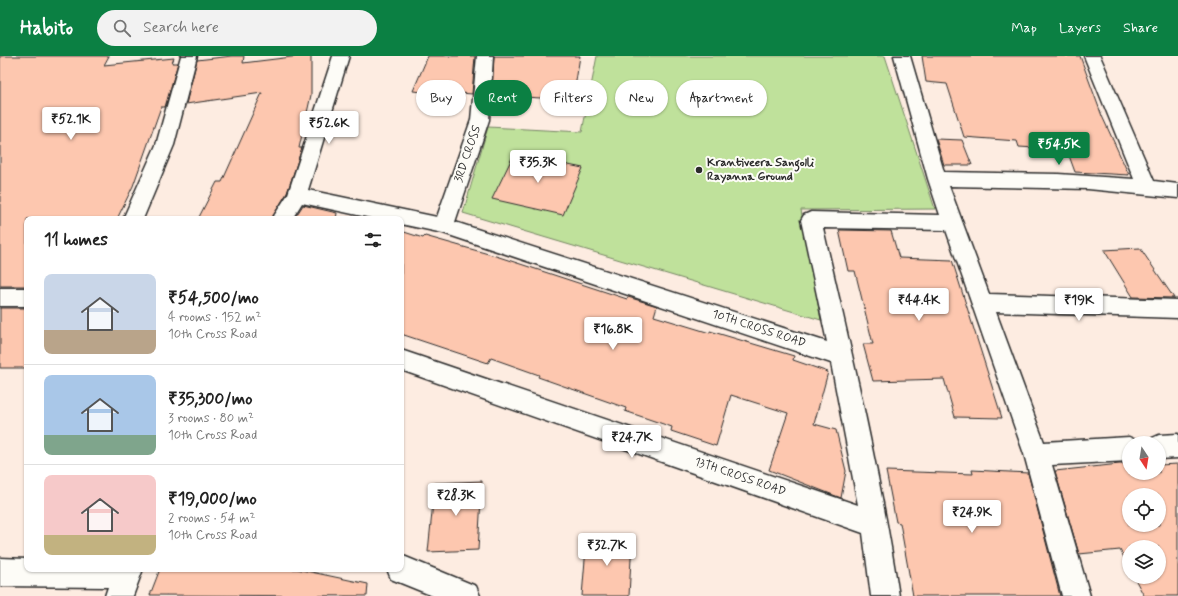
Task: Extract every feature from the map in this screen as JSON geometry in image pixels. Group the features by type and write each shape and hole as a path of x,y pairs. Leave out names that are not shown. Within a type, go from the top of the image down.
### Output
{"street":[{"path":"134,216 166,145 189,56"},
{"path":"284,216 298,195 341,56"},
{"name":"3RD CROSS","path":"444,226 480,120 485,56"},
{"path":"902,56 937,179 1036,454 1076,596"},
{"path":"1092,56 1147,186"},
{"path":"937,179 1074,182 1147,186 1178,190"},
{"name":"10TH CROSS ROAD","path":"298,195 397,216"},
{"name":"10TH CROSS ROAD","path":"404,218 444,226 841,356"},
{"path":"885,596 875,524 841,356 811,220 954,223"},
{"path":"0,297 24,297"},
{"path":"982,303 1178,308"},
{"name":"13TH CROSS ROAD","path":"404,361 875,524"},
{"path":"1166,447 1178,446"},
{"path":"1036,454 1122,449"},
{"path":"404,570 466,596"},
{"path":"0,572 125,580"}],"green space":[{"name":"Krantiveera Sangolli Rayanna Ground","path":"597,56 885,56 935,209 801,210 821,320 463,213 488,127 582,132 585,116 607,116 607,80 592,80"}],"building":[{"path":"0,56 109,56 104,65 174,58 172,63 178,63 165,107 161,107 133,186 118,216 24,216 24,286 0,286"},
{"path":"244,56 243,63 311,56 311,95 299,148 302,148 287,193 273,216 200,216 217,182 222,182 262,93 186,104 197,60"},
{"path":"428,56 475,56 472,94 466,93 466,80 418,80"},
{"path":"494,56 580,56 576,80 540,80 540,98 532,97 532,80 493,80"},
{"path":"922,56 1080,56 1102,116 1129,175 1075,172 1067,150 1019,147 1017,141 964,137 947,84 926,82"},
{"path":"416,84 416,91 413,91"},
{"path":"936,139 962,140 972,165 944,165"},
{"path":"514,154 583,168 563,215 492,199"},
{"path":"303,205 337,213 336,216 296,216"},
{"path":"839,230 891,231 899,258 952,260 1002,418 955,417 944,379 873,381 863,344 873,344 855,271 848,271"},
{"path":"404,232 423,238 425,236 499,257 627,299 628,297 657,306 654,316 794,356 793,360 828,372 814,424 836,430 846,471 841,498 769,470 788,413 731,395 716,446 671,431 672,427 625,411 626,408 538,377 539,375 491,358 488,363 404,335"},
{"path":"1140,248 1174,298 1133,297 1104,250"},
{"path":"0,308 24,308 24,368 0,368"},
{"path":"1122,464 1122,480 1166,480 1166,465 1178,464 1178,596 1144,596 1138,584 1166,584 1166,540 1122,540 1122,554 1120,550 1079,554 1055,471"},
{"path":"972,470 1028,473 1060,596 913,596 900,523 896,522 886,471 973,474"},
{"path":"482,481 478,550 428,552 435,483"},
{"path":"587,536 632,540 629,596 582,596"},
{"path":"159,572 311,572 368,584 367,596 150,595"}],"place":[{"name":"Krantiveera Sangolli Rayanna Ground","path":"699,170"}]}
